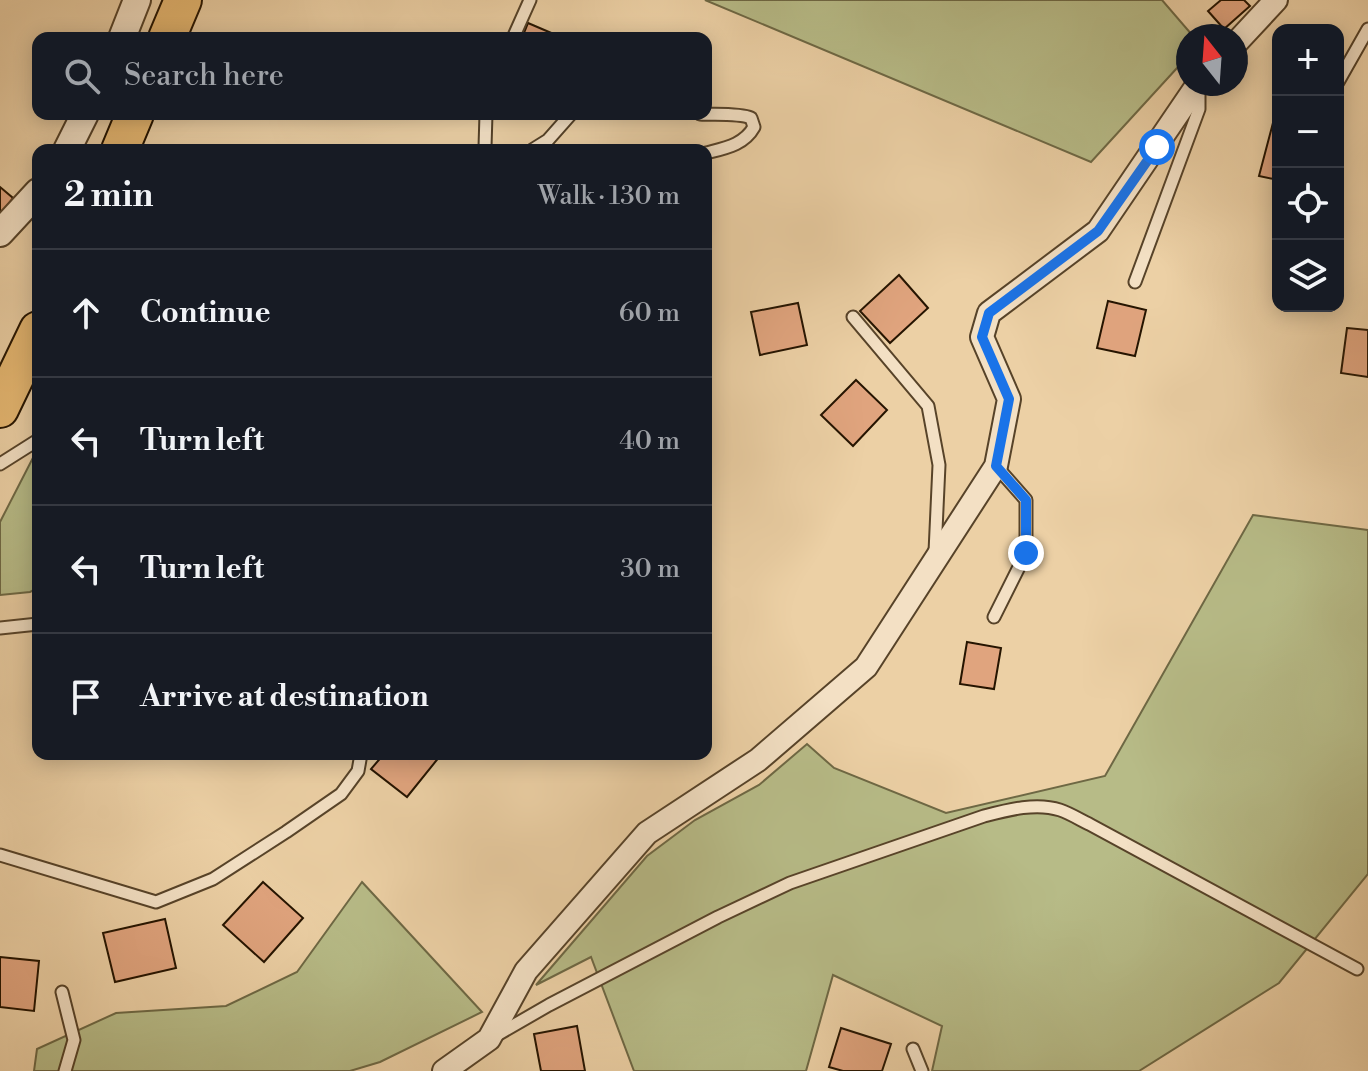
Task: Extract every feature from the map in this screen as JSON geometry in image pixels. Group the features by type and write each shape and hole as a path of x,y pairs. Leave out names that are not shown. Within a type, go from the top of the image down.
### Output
{"highway":[{"path":"170,32 183,0"},
{"path":"122,144 132,120"},
{"path":"0,409 32,342"}],"street":[{"path":"124,32 137,0"},
{"path":"1248,30 1276,0"},
{"path":"444,1071 489,1039 526,971 647,833 758,760 866,667 996,466 1009,399 982,337 989,313 1098,231 1191,96"},
{"path":"70,144 82,120"},
{"path":"0,233 32,198"}],"lane":[{"path":"516,32 530,0"},
{"path":"1344,71 1368,29"},
{"path":"1135,282 1199,109 1199,96"},
{"path":"712,115 746,115 751,118 754,127 748,137 737,144 712,151"},
{"path":"486,120 486,144"},
{"path":"542,144 566,120"},
{"path":"853,317 928,406 939,465 935,561"},
{"path":"0,464 32,444"},
{"path":"994,617 1026,553 1026,500 996,466"},
{"path":"0,628 32,625"},
{"path":"0,855 156,902 213,879 341,794 358,771 360,760"},
{"path":"489,1039 662,946 790,883 984,816 1031,807 1057,809 1089,824 1357,969"},
{"path":"62,992 74,1040 65,1071"},
{"path":"913,1049 922,1071"}],"green space":[{"path":"705,0 1162,0 1183,24 1176,24 1176,69 1091,162"},
{"path":"32,460 30,592 0,595 0,522"},
{"path":"1253,515 1368,530 1368,874 1279,983 1139,1071 932,1071 942,1026 833,975 806,1071 634,1071 591,957 536,985 647,856 695,820 759,785 807,744 834,768 946,813 1105,776"},
{"path":"362,882 482,1012 380,1062 350,1071 34,1071 37,1049 116,1013 226,1006 297,972"}],"building":[{"path":"1221,0 1244,0 1250,6 1230,24 1220,24 1208,11"},
{"path":"528,23 549,32 524,32"},
{"path":"1272,127 1272,179 1259,176"},
{"path":"0,187 13,198 0,215"},
{"path":"899,275 928,308 890,343 860,311"},
{"path":"1108,301 1146,310 1135,356 1097,348"},
{"path":"798,303 807,345 760,355 751,312"},
{"path":"1347,328 1368,330 1368,377 1341,373"},
{"path":"856,380 887,410 853,446 821,415"},
{"path":"967,642 1001,648 994,689 960,684"},
{"path":"379,760 437,760 407,797 371,769"},
{"path":"263,882 303,918 264,962 223,925"},
{"path":"165,919 176,968 115,982 103,933"},
{"path":"0,957 39,961 34,1011 0,1007"},
{"path":"577,1026 585,1071 541,1071 534,1034"},
{"path":"841,1028 891,1044 882,1071 843,1071 829,1067"}],"route":[{"path":"1026,553 1026,500 996,466 1009,399 982,337 989,313 1098,231 1157,147"}]}
